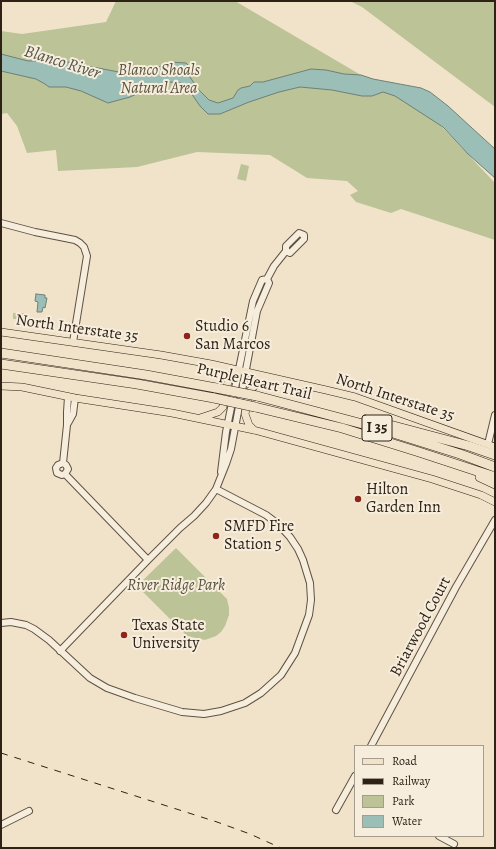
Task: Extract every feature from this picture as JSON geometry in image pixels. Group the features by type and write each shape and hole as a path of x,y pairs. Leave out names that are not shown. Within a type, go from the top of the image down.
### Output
{"highway":[{"name":"Purple Heart Trail","path":"1,353 138,374 258,396 362,424 460,454 495,467"},
{"name":"Purple Heart Trail","path":"1,364 137,384 255,407 342,428 495,477"},
{"path":"258,396 270,397 387,424 469,446 495,455"},
{"path":"439,458 495,484"}],"main road":[{"name":"North Interstate 35","path":"1,332 161,355 211,364 355,397 491,446"},
{"path":"198,418 218,412 223,407 228,381 222,370 211,364"},
{"path":"254,430 249,426 245,414 249,392 251,387 259,382 273,379"},
{"path":"1,386 22,388 198,418 254,430 432,479 481,495 495,502"}],"street":[{"path":"1,223 34,232 75,240 84,247 87,256 74,342"},
{"path":"60,651 148,560 194,516 216,489 231,449 231,426 257,311 269,284 267,279 274,266 286,251"},
{"path":"72,397 67,412 63,463 67,468 65,474 148,560"},
{"path":"491,446 495,415"},
{"path":"1,623 11,622 26,625 41,633 90,678 107,688 182,712 204,714 221,711 245,703 261,693 281,675 297,647 309,615 311,600 310,583 306,567 293,542 278,524 266,515 216,489"},
{"name":"Briarwood Court","path":"372,745 456,587 495,520"},
{"path":"336,810 354,778"},
{"path":"1,825 29,811"},
{"path":"441,837 454,844"}],"green space":[{"name":"Blanco Shoals Natural Area","path":"116,1 235,1 388,91 406,89 495,183 495,240 401,209 391,213 356,202 350,195 358,191 347,181 307,178 270,155 197,152 137,167 58,171 56,150 27,153 17,126 7,113 1,114 1,31 22,34 106,22"},
{"path":"350,1 495,1 495,107 362,7"},
{"path":"241,164 249,166 246,181 237,179"},
{"path":"13,313 25,313 25,319 13,319"},
{"name":"River Ridge Park","path":"176,548 227,599 229,615 225,626 216,636 205,640 187,636 137,586"}],"water":[{"name":"Blanco River","path":"1,54 28,61 57,60 129,74 152,70 170,62 186,63 191,68 190,77 198,89 209,100 218,103 233,98 238,90 250,86 254,82 263,82 311,69 361,75 373,79 421,88 430,92 448,106 495,149 495,178 468,154 443,127 395,96 383,92 372,96 362,96 332,90 300,87 249,102 220,114 208,114 181,83 170,82 159,84 130,97 108,103 81,91 66,87 49,87 36,79 1,71"},
{"path":"36,294 45,295 45,298 47,298 45,308 43,307 42,312 37,312 38,302 35,301"}],"railway":[{"path":"1,753 217,822 250,834 281,848"}],"place":[{"name":"Studio 6 San Marcos","path":"187,336"},
{"name":"Hilton Garden Inn","path":"358,499"},
{"name":"SMFD Fire Station 5","path":"216,536"},
{"name":"Texas State University","path":"124,635"}]}
